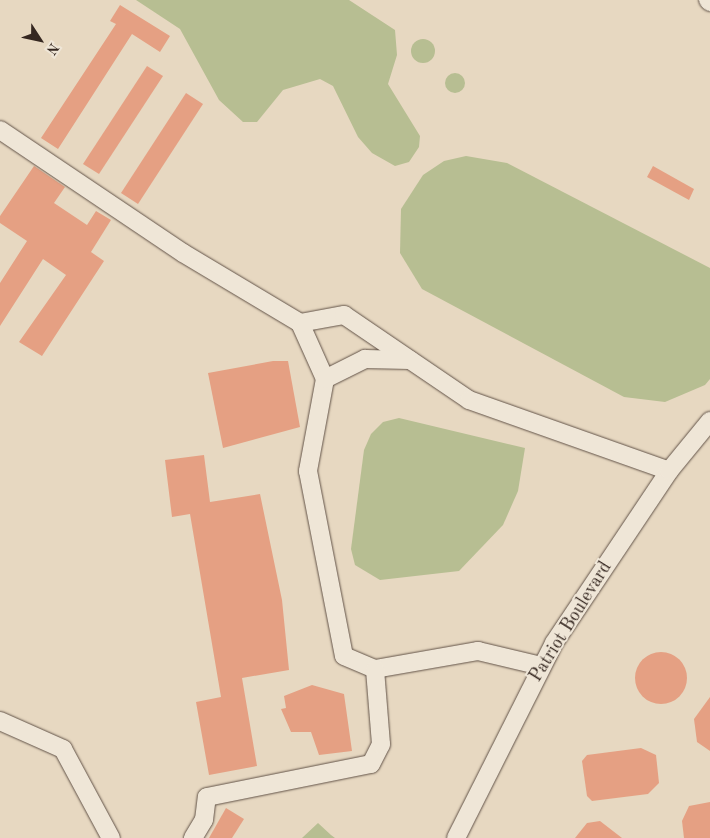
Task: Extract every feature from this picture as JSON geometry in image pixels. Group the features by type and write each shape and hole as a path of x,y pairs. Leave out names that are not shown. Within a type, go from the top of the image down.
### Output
{"street":[{"path":"0,130 141,226 300,323 325,380 308,471 344,656 375,669 478,651 541,666"},
{"path":"300,323 344,315 469,400 669,470"},
{"path":"325,380 365,359 410,360"},
{"name":"Patriot Boulevard","path":"456,838 541,666 669,470 710,421"},
{"path":"193,838 204,820 207,796 371,764 381,744 375,669"},
{"path":"0,721 63,749 111,838"}],"green space":[{"path":"136,0 349,0 395,30 397,55 388,84 420,136 419,147 409,162 395,166 372,153 358,137 333,86 320,79 283,90 257,122 243,122 219,100 180,29"},
{"path":"423,39 432,42 435,51 432,60 423,63 414,60 411,51 414,42"},
{"path":"455,73 462,76 465,83 462,90 455,93 448,90 445,83 448,76"},
{"path":"466,156 507,163 710,268 710,379 705,385 665,402 624,397 422,289 400,253 401,209 423,175 444,161"},
{"path":"399,418 525,448 518,491 503,525 459,571 380,580 355,565 351,549 364,450 371,434 383,422"},
{"path":"318,823 331,835 335,838 302,838"}],"building":[{"path":"120,5 170,36 160,52 132,34 58,149 41,138 116,24 110,21"},
{"path":"147,66 163,76 99,174 83,164"},
{"path":"186,93 203,104 138,204 121,193"},
{"path":"34,166 65,187 54,203 87,225 96,211 111,220 91,252 104,261 42,356 19,342 66,275 43,259 0,326 0,283 27,241 0,223 0,216"},
{"path":"653,166 694,189 689,200 647,177"},
{"path":"273,361 288,361 300,427 223,448 208,373"},
{"path":"204,455 210,502 260,494 282,600 289,670 242,678 257,766 209,775 196,702 221,697 190,514 172,517 165,460"},
{"path":"656,652 666,652 680,659 687,673 687,683 680,697 666,704 656,704 646,700 639,693 635,683 635,673 639,663 646,656"},
{"path":"312,685 344,694 352,751 319,755 311,732 291,732 281,709 286,708 284,696"},
{"path":"710,697 710,751 697,742 694,719"},
{"path":"641,748 656,755 659,783 648,794 592,801 587,796 582,761 587,755"},
{"path":"710,802 710,838 684,838 682,821 689,806"},
{"path":"226,808 244,819 232,838 209,838"},
{"path":"600,821 622,838 575,838 587,823"}]}
